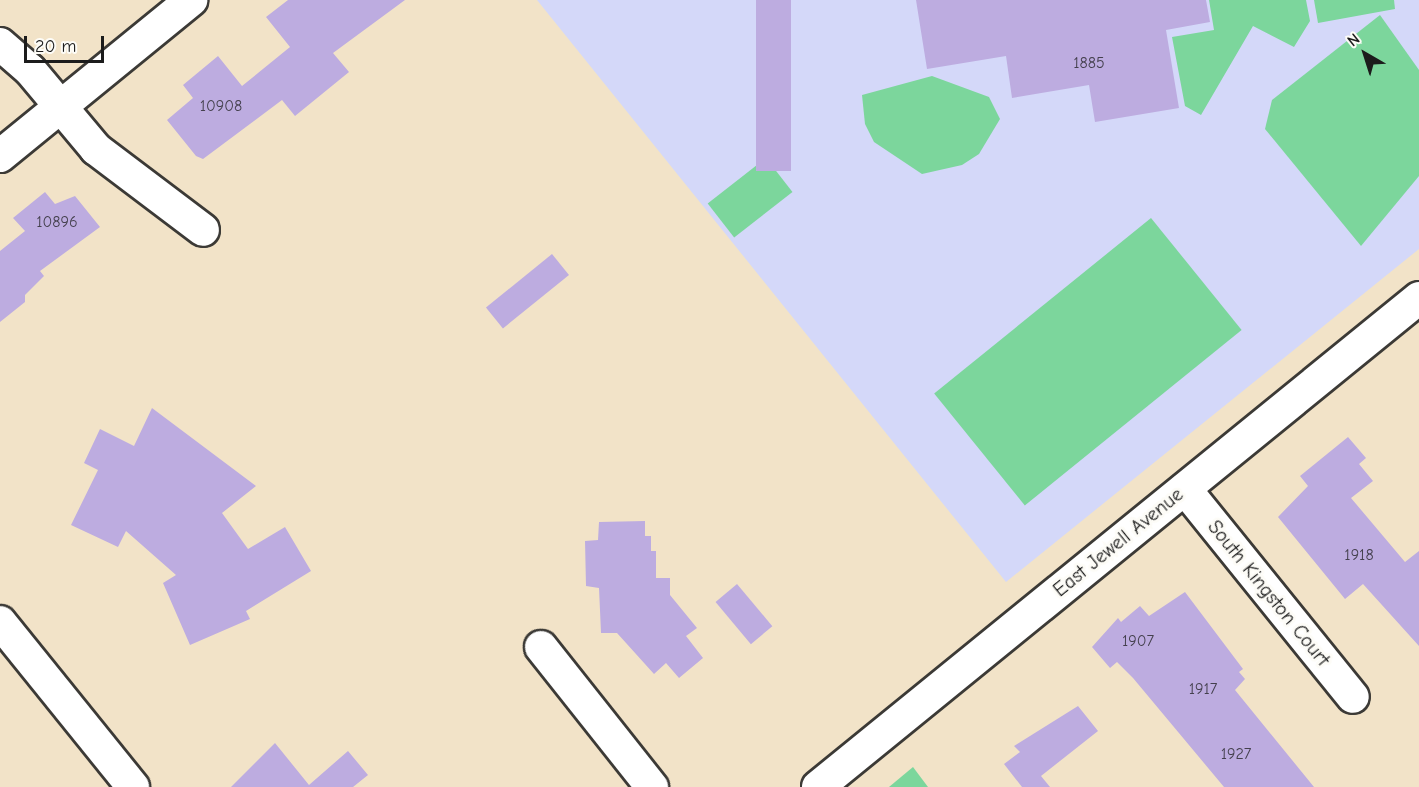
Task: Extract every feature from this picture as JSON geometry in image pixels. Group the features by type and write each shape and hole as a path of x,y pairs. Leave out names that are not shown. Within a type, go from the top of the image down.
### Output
{"street":[{"path":"0,156 191,0"},
{"path":"0,44 120,170 203,230"},
{"name":"East Jewell Avenue","path":"818,787 1419,298"},
{"name":"South Kingston Court","path":"1185,489 1353,697"},
{"path":"0,622 133,787"},
{"path":"541,647 652,787"}],"shaded area":[{"path":"537,0 1419,0 1419,249 1006,582"}],"green space":[{"path":"1209,0 1306,0 1310,21 1294,47 1253,26 1201,115 1185,106 1172,37 1214,30"},
{"path":"1314,0 1394,0 1395,9 1318,23"},
{"path":"1380,15 1419,70 1419,176 1361,246 1265,129 1272,100"},
{"path":"932,76 989,97 1000,119 979,154 962,165 922,174 874,142 865,124 862,95"},
{"path":"766,158 792,192 734,237 708,204"},
{"path":"1151,218 1242,330 1025,505 934,394"},
{"path":"913,767 928,787 889,787"}],"building":[{"path":"288,0 405,0 333,53 349,72 295,116 282,100 203,159 196,156 167,120 193,98 183,85 218,56 242,86 290,47 266,17"},
{"path":"756,0 791,0 791,171 756,171"},
{"path":"916,0 1206,0 1210,22 1166,30 1179,108 1095,122 1089,85 1012,98 1006,56 927,69"},
{"path":"45,192 55,204 75,196 100,227 40,271 44,276 25,295 25,302 0,322 0,251 25,231 13,218"},
{"path":"552,254 569,275 503,328 486,307"},
{"path":"152,408 256,486 222,513 248,549 285,527 311,571 246,611 250,619 190,645 163,583 176,575 126,531 118,547 71,525 98,470 84,463 100,429 134,446"},
{"path":"1348,437 1366,458 1359,464 1373,481 1351,498 1405,562 1419,551 1419,646 1363,584 1345,599 1278,517 1308,486 1300,476"},
{"path":"645,521 645,536 651,536 651,551 656,551 656,578 670,578 670,595 697,628 686,636 703,658 679,678 666,663 654,674 617,633 601,633 599,588 586,586 585,541 598,540 599,522"},
{"path":"737,584 772,626 751,644 716,602"},
{"path":"1185,592 1243,669 1239,672 1245,679 1235,690 1314,787 1224,787 1133,678 1117,662 1110,668 1092,647 1118,618 1121,622 1140,606 1149,616"},
{"path":"1078,706 1098,731 1041,776 1050,787 1022,787 1004,764 1020,752 1014,746"},
{"path":"275,743 309,785 348,751 368,775 353,787 231,787"}]}
